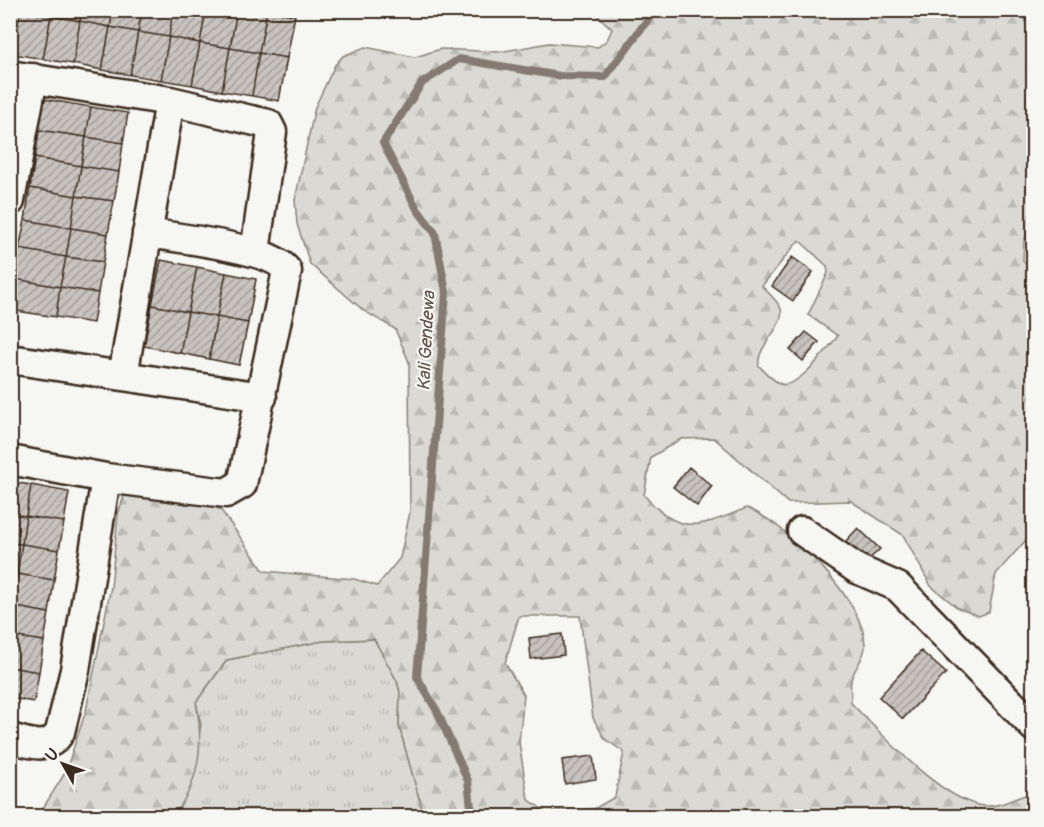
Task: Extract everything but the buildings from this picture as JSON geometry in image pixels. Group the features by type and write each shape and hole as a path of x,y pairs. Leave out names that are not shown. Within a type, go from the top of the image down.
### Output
{"street":[{"path":"10,201 22,76 170,101 263,121 271,128 255,252"},
{"path":"123,376 170,101"},
{"path":"10,460 106,478 226,493 236,490 246,476 288,277 284,265 255,252 147,233"},
{"path":"10,359 262,397"},
{"path":"10,738 36,745 48,744 56,739 60,732 75,670 106,478"},
{"path":"802,531 857,569 898,587 1034,727"}],"green space":[{"path":"593,11 1033,11 1034,231 1024,239 1023,261 1034,273 1033,532 996,574 989,612 979,616 958,608 931,586 903,535 851,501 788,503 714,438 681,439 651,457 644,495 657,509 681,523 704,523 747,508 782,530 821,566 839,587 853,608 862,628 865,650 851,680 851,703 895,748 950,793 968,802 992,806 1033,793 1033,816 424,816 399,726 400,692 397,681 374,639 323,641 227,660 196,702 200,732 198,762 189,790 173,816 38,816 65,773 86,711 111,587 118,514 125,493 202,500 221,510 264,571 354,579 377,586 400,558 410,512 409,362 395,329 364,311 310,264 297,224 295,200 315,107 335,65 343,56 365,47 415,57 441,49 499,52 549,43 598,47 607,40 612,29","holes":["799,240 827,266 828,273 808,315 838,336 820,358 796,381 781,384 772,379 759,366 761,351 781,316 780,306 762,286","519,616 580,616 593,718 605,739 624,752 615,797 594,809 546,812 528,799 519,742 524,695 505,663"]},
{"path":"374,639 397,681 400,692 399,726 424,816 173,816 187,793 201,725 196,702 227,660 323,641"}],"waterway":[{"name":"Kali Gendewa","path":"472,816 468,781 437,711 417,677 446,292 435,233 417,209 383,143 422,83 459,59 560,76 605,77 655,10"}]}
